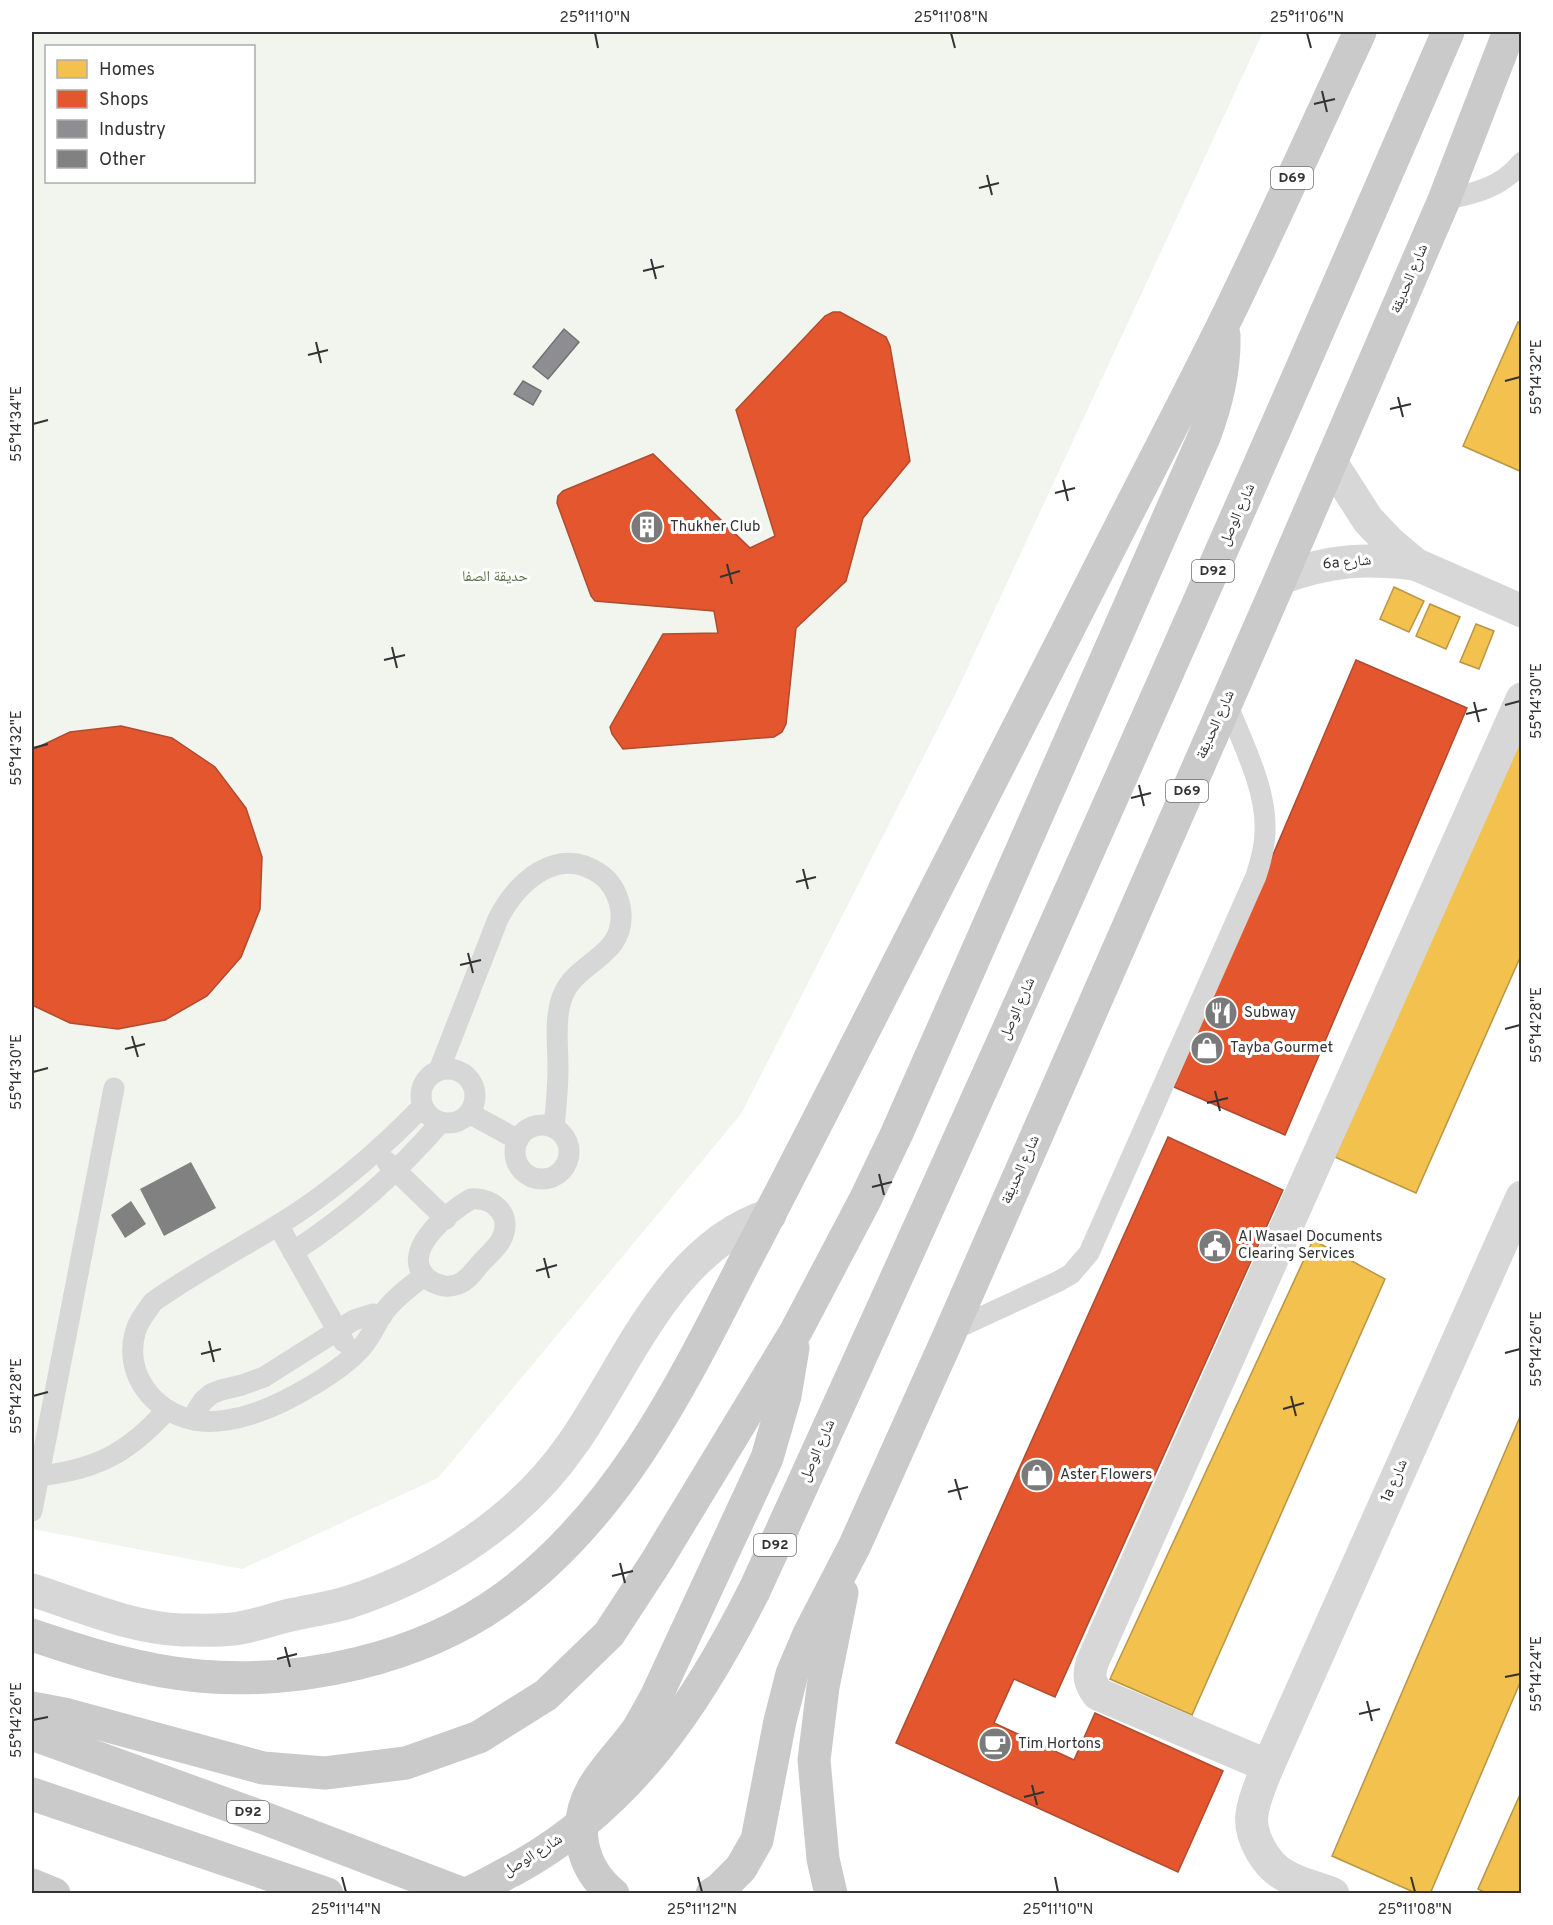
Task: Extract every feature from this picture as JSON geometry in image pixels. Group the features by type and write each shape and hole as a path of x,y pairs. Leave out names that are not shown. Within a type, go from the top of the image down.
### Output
{"main road":[{"name":"D69","path":"796,1331 897,1134 1204,437 1221,382 1224,353 1223,324 1360,32"},
{"name":"شارع الوصل","path":"32,1734 465,1893 537,1856 593,1815 642,1767 685,1712 729,1642 755,1589 974,1109 1292,392 1448,32"},
{"name":"شارع الحديقة","path":"855,1545 1281,578 1444,200 1509,32"},
{"path":"32,1635 80,1651 141,1666 196,1676 244,1678 311,1673 363,1663 459,1626 500,1601 547,1565 592,1516 640,1451 679,1390 1223,324"},
{"path":"32,1708 64,1714 263,1768 325,1773 406,1763 479,1737 546,1695 609,1634 715,1467 796,1331"},
{"path":"614,1893 591,1870 580,1843 581,1816 593,1787 638,1729 656,1697 767,1458 785,1396 796,1331"},
{"path":"712,1893 720,1890 741,1868 757,1840 780,1720 792,1674 809,1634 855,1545"},
{"path":"831,1893 823,1859 814,1760 831,1646 855,1545"},
{"path":"41,1797 327,1893"},
{"path":"32,1885 54,1893"}],"street":[{"name":"6a شارع","path":"1331,462 1368,519 1390,543 1415,564 1521,612"},
{"name":"6a شارع","path":"1281,578 1313,567 1347,561 1381,560 1415,564"},
{"path":"1268,1766 1098,1694 1091,1685 1089,1673 1096,1652 1521,699"},
{"name":"1a شارع","path":"1284,1885 1259,1847 1251,1815 1268,1766 1521,1197"},
{"path":"32,1590 134,1622 180,1630 234,1629 348,1602 400,1582 440,1563 477,1538 512,1510 544,1478 573,1444 650,1318 705,1253 735,1229 770,1215"},
{"path":"1284,1885 1333,1893"}],"lane":[{"path":"1444,200 1491,188 1515,170 1521,162"},
{"path":"951,1331 1059,1281 1071,1274 1089,1253 1256,876 1263,854 1266,830 1263,806 1257,783 1226,701"},
{"path":"439,1070 498,918 507,902 527,880 549,867 570,863 590,867 612,885 621,912 620,926 616,940 607,951 570,983 561,1000 558,1024 558,1093 554,1127"},
{"path":"448,1068 458,1071 472,1084 475,1094 474,1104 461,1120 452,1123 441,1122 434,1119 422,1107 422,1089 425,1081 439,1070 448,1068"},
{"path":"32,1511 114,1088"},
{"path":"422,1107 338,1183 278,1225 153,1302 135,1332 133,1350 135,1368 141,1384 166,1411 195,1420 237,1418 258,1412 277,1404 353,1357 382,1316 409,1287 424,1276"},
{"path":"469,1113 518,1140"},
{"path":"293,1252 358,1205 397,1172 441,1122"},
{"path":"533,1126 554,1127 568,1143 567,1164 551,1178 530,1177 521,1170 516,1161 515,1150 518,1140 524,1131 533,1126"},
{"path":"376,1151 446,1219"},
{"path":"482,1198 492,1202 500,1210 505,1220 500,1241 467,1279 457,1285 445,1286 434,1283 424,1276 419,1265 418,1253 423,1242 446,1219 471,1199 482,1198"},
{"path":"278,1225 353,1357"},
{"path":"195,1420 197,1410 211,1394 264,1377 363,1316 382,1316"},
{"path":"264,1377 277,1404"},
{"path":"38,1476 69,1473 98,1463 124,1449 148,1431 166,1411"}],"green space":[{"name":"حديقة الصفا","path":"32,32 1263,32 954,697 741,1114 438,1478 242,1569 32,1529"}],"building: Homes":[{"path":"1518,322 1522,323 1522,472 1463,446"},
{"path":"1394,587 1424,601 1409,632 1380,619"},
{"path":"1430,604 1460,617 1446,649 1416,636"},
{"path":"1476,624 1494,631 1479,669 1460,662"},
{"path":"1522,731 1522,953 1416,1193 1335,1157"},
{"path":"1313,1240 1385,1279 1192,1715 1110,1679"},
{"path":"1522,1412 1522,1678 1430,1894 1418,1894 1332,1856"},
{"path":"1522,1790 1522,1894 1488,1894 1478,1889"}],"building: Shops":[{"name":"Thukher Club","path":"833,312 840,312 886,337 890,346 910,461 863,518 846,581 796,628 786,724 782,732 774,737 623,749 612,734 610,727 663,634 718,633 714,611 595,601 591,596 557,503 558,496 563,491 653,454 750,548 775,536 736,410 825,316"},
{"path":"1356,660 1467,708 1285,1135 1174,1087"},
{"path":"121,726 172,738 215,767 246,808 262,857 260,909 241,957 207,996 165,1020 118,1029 70,1023 32,1005 32,750 70,732"},
{"path":"1168,1137 1283,1190 1055,1697 1014,1679 994,1723 1074,1760 1095,1713 1223,1771 1178,1872 896,1743"}],"building: Industry":[{"path":"564,329 579,342 548,379 533,367"},
{"path":"523,381 541,391 533,405 514,394"}],"building: Other":[{"path":"191,1162 216,1208 164,1236 140,1189"},
{"path":"131,1201 146,1224 125,1238 111,1215"}],"place":[{"name":"Thukher Club","path":"647,527"},
{"name":"Subway","path":"1221,1013"},
{"name":"Tayba Gourmet","path":"1207,1048"},
{"name":"Al Wasael Documents Clearing Services","path":"1215,1246"},
{"name":"Aster Flowers","path":"1037,1475"},
{"name":"Tim Hortons","path":"995,1744"}]}
